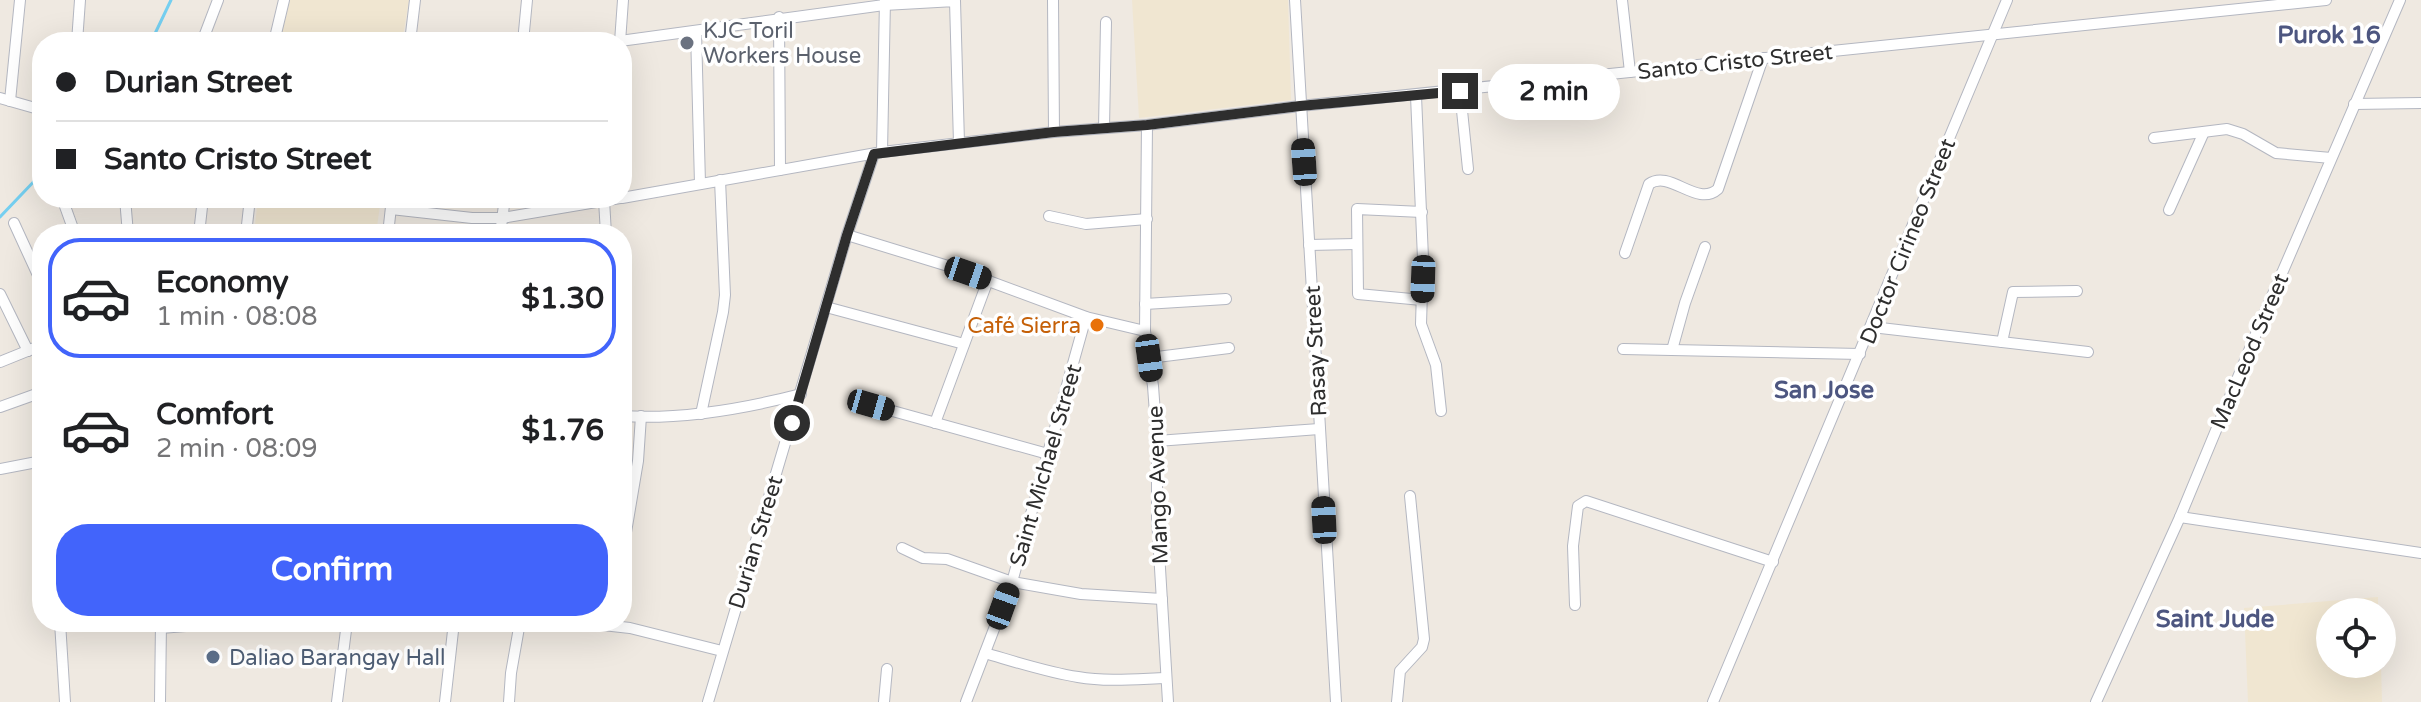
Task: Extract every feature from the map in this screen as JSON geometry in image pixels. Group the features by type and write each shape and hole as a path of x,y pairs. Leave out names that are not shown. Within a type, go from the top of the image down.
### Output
{"street":[{"path":"20,0 5,100 32,107"},
{"path":"78,32 80,0"},
{"path":"206,32 218,0"},
{"path":"276,32 284,0"},
{"path":"411,32 415,0"},
{"path":"524,32 527,0"},
{"path":"621,32 623,0"},
{"path":"1053,0 1054,132"},
{"name":"Rasay Street","path":"1295,0 1336,702"},
{"path":"1622,0 1630,72"},
{"name":"Doctor Cirineo Street","path":"1713,702 2007,0"},
{"name":"Santo Cristo Street","path":"632,196 878,153 1054,132 1147,125 1300,106 2326,0"},
{"name":"MacLeod Street","path":"2096,702 2180,517 2400,0"},
{"path":"632,39 884,2 955,1 959,143"},
{"name":"Durian Street","path":"708,702 847,235 878,153 884,2"},
{"path":"779,17 780,170"},
{"path":"1104,128 1106,22"},
{"path":"696,31 700,184"},
{"path":"1625,253 1649,184 1659,180 1706,195 1718,189 1763,58"},
{"path":"1460,91 1468,169"},
{"path":"1416,96 1422,212 1421,324 1436,365 1441,411"},
{"path":"2354,104 2421,103"},
{"name":"Mango Avenue","path":"1147,125 1145,331 1157,441 1157,518 1168,702"},
{"path":"2154,138 2235,130 2276,153 2331,158"},
{"path":"2169,210 2204,132"},
{"path":"701,414 725,295 720,180"},
{"name":"Santo Cristo Street","path":"419,208 472,218 502,218 559,208"},
{"path":"501,224 504,208"},
{"path":"1422,212 1357,209 1356,244 1358,294 1422,300"},
{"path":"1049,216 1086,224 1147,219"},
{"path":"14,223 32,262"},
{"path":"847,235 988,280 1086,317 1145,331"},
{"path":"1309,245 1356,244"},
{"path":"1672,350 1705,247"},
{"path":"935,423 988,280"},
{"path":"2002,342 2013,292 2077,291"},
{"path":"0,294 28,351"},
{"path":"1145,304 1226,299"},
{"path":"826,307 964,344"},
{"name":"Saint Michael Street","path":"966,702 1012,582 1086,317"},
{"path":"1872,327 2088,352"},
{"path":"1149,358 1229,348"},
{"path":"0,362 32,349"},
{"path":"1623,349 1860,354"},
{"path":"632,416 701,414 749,407 801,394"},
{"path":"0,407 32,396"},
{"path":"871,405 1048,454"},
{"path":"632,497 641,416"},
{"path":"1157,441 1319,429"},
{"path":"0,469 32,463"},
{"path":"1397,702 1400,671 1422,647 1424,639 1410,496"},
{"path":"1575,605 1573,546 1578,506 1586,501 1773,562"},
{"path":"2180,517 2421,553"},
{"path":"902,548 923,558 947,559 1012,582 1081,594 1162,599"},
{"path":"632,629 722,651"},
{"path":"61,632 65,702"},
{"path":"160,702 161,632"},
{"path":"337,702 346,632"},
{"path":"445,702 453,632"},
{"path":"509,702 518,632"},
{"path":"985,653 1079,677 1114,680 1166,678"},
{"path":"884,702 887,669"}],"shaded area":[{"path":"289,0 409,0 404,32 282,32"},
{"path":"1132,0 1288,0 1291,100 1139,118"},
{"path":"257,208 380,208 377,224 255,224"},
{"path":"2316,602 2316,678 2381,678 2382,702 2248,702 2244,608"}],"waterway":[{"path":"156,32 171,0"},
{"path":"0,217 32,183"}],"place":[{"name":"KJC Toril Workers House","path":"687,43"},
{"name":"Café Sierra","path":"1097,325"},
{"name":"Daliao Barangay Hall","path":"213,657"}],"district":[{"name":"Purok 16","path":"2329,35"},
{"name":"San Jose","path":"1824,390"},
{"name":"Saint Jude","path":"2215,619"}],"route":[{"path":"792,423 874,154 1054,132 1460,91"}]}
